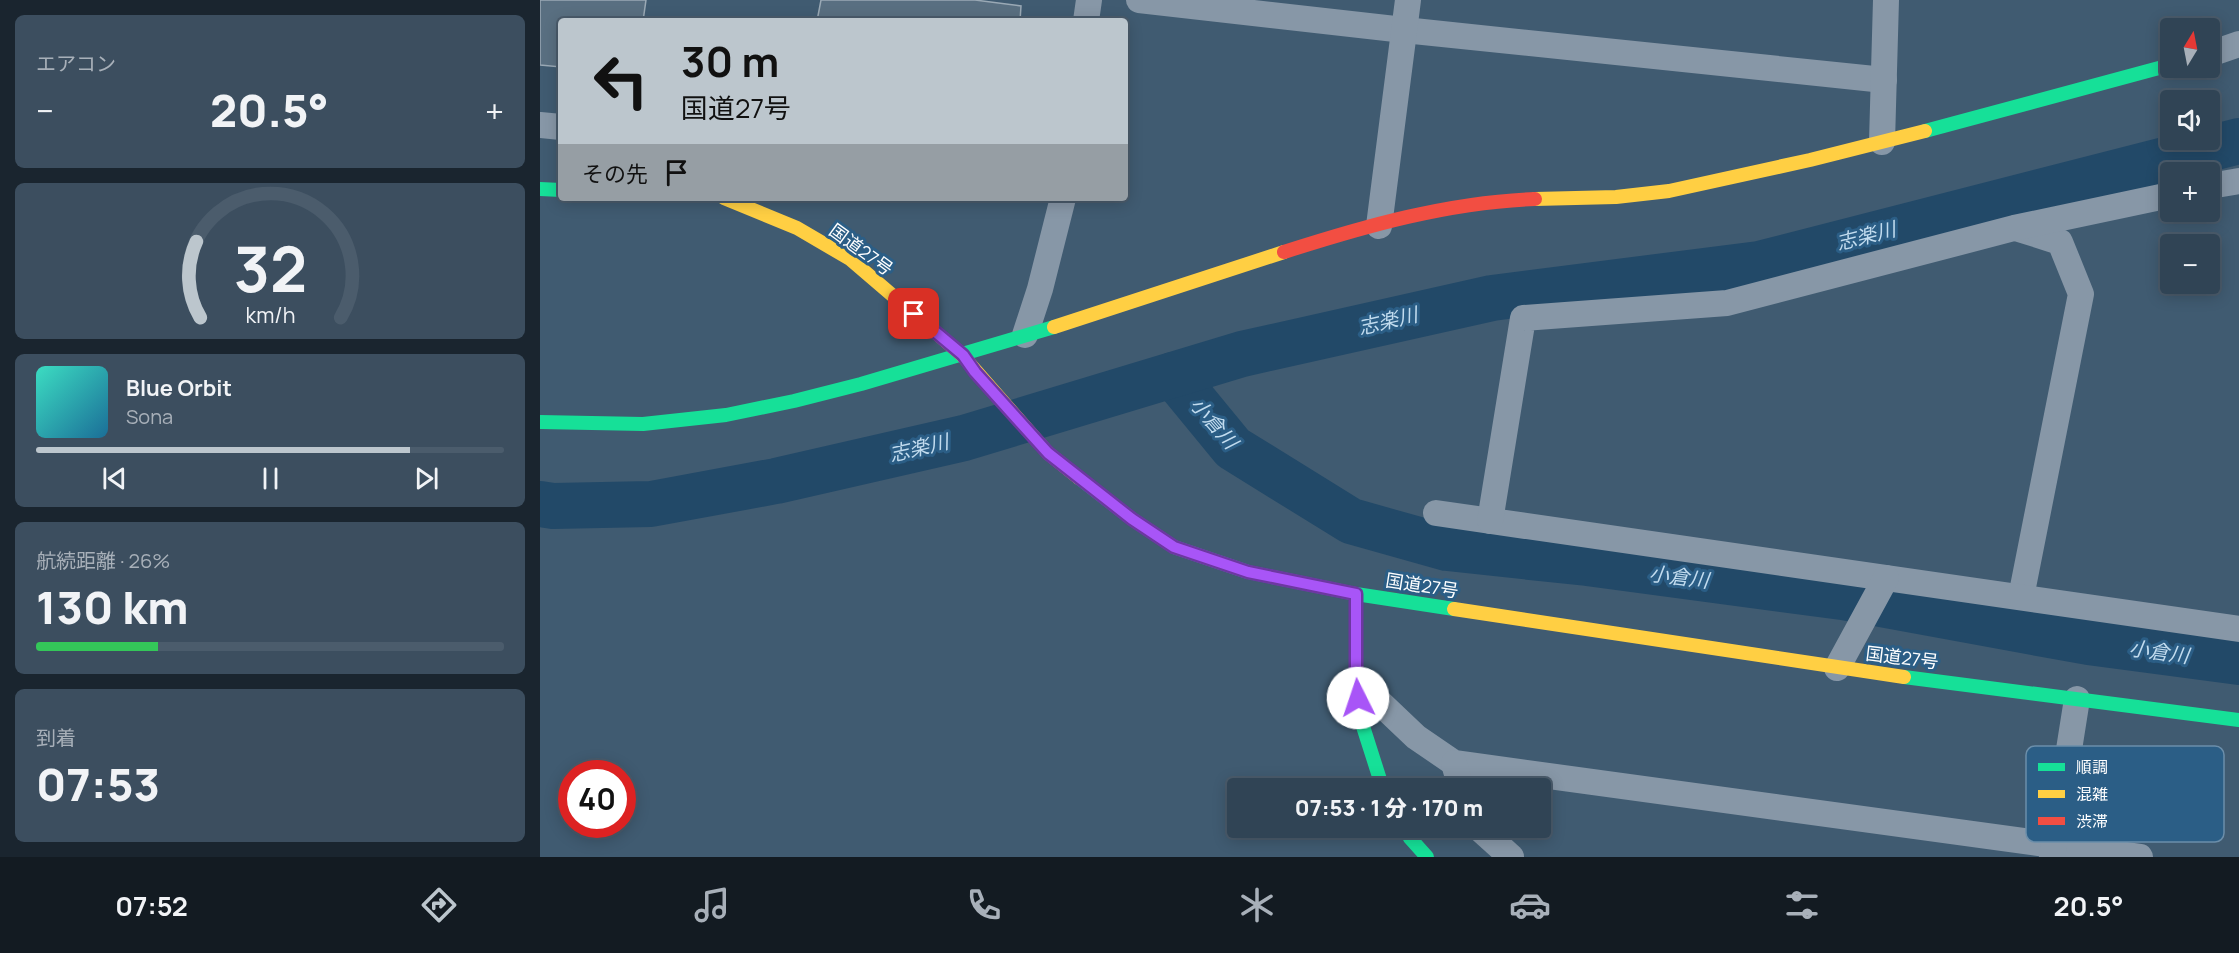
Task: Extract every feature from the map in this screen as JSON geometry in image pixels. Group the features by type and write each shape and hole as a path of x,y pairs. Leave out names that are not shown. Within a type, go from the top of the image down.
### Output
{"main road":[{"path":"540,422 658,423 761,410 963,355 1325,239 1379,226 1393,219 1449,206 1488,202 1655,193 1808,161 2160,68"},
{"path":"540,189 558,189"},
{"name":"国道27号","path":"731,201 797,228 849,259 963,355 975,372 1048,453 1132,519 1174,547 1248,572 1356,594 1837,668 2239,720"},
{"path":"1356,594 1356,680 1360,717 1379,778"},
{"path":"1410,838 1427,857"}],"street":[{"path":"1086,18 1089,0"},
{"path":"1139,0 1884,80"},
{"path":"1379,226 1408,0"},
{"path":"1882,142 1886,0"},
{"path":"2220,51 2239,44"},
{"path":"540,125 558,127"},
{"path":"2220,184 2239,181"},
{"path":"1490,521 1522,318 1727,303 2014,228 2160,197"},
{"path":"1025,335 1040,289 1062,201"},
{"path":"2014,228 2060,242 2081,294 2021,597"},
{"path":"1436,513 2239,629"},
{"path":"1837,668 1886,578"},
{"path":"1356,680 1416,737 1454,762 2053,851 2140,857"},
{"path":"2070,746 2077,699"},
{"path":"1454,762 1458,778"},
{"path":"1490,838 1511,857"}],"building":[{"path":"540,0 646,0 643,18 558,18 558,67 540,65"},
{"path":"821,0 975,0 1021,6 1020,18 818,18"}],"waterway":[{"name":"志楽川","path":"540,504 553,506 651,504 776,481 964,438 1242,354 1492,298 1759,264 2239,141"},
{"name":"小倉川","path":"1173,375 1233,448 1351,521 1447,548 1587,563 1842,597 2088,642 2239,662"}],"traffic: fast":[{"path":"1925,131 2160,68"},
{"path":"540,189 558,190"},
{"path":"540,422 643,424 726,415 861,384 1054,327"},
{"path":"1079,478 1132,519 1174,547 1248,572 1356,594 1454,609"},
{"path":"1356,594 1356,680 1360,717 1379,778"},
{"path":"1904,677 2239,720"},
{"path":"1410,838 1427,857"}],"traffic: slow":[{"path":"1535,199 1616,197 1669,191 1810,160 1925,131"},
{"path":"731,201 797,228 850,259 962,355 1048,453 1079,478"},
{"path":"1054,327 1284,252"},
{"path":"1454,609 1904,677"}],"traffic: jam":[{"path":"1284,252 1345,233 1439,210 1535,199"}],"route":[{"path":"914,314 963,355 975,372 1048,453 1132,519 1174,547 1248,572 1356,594 1358,698"}]}
